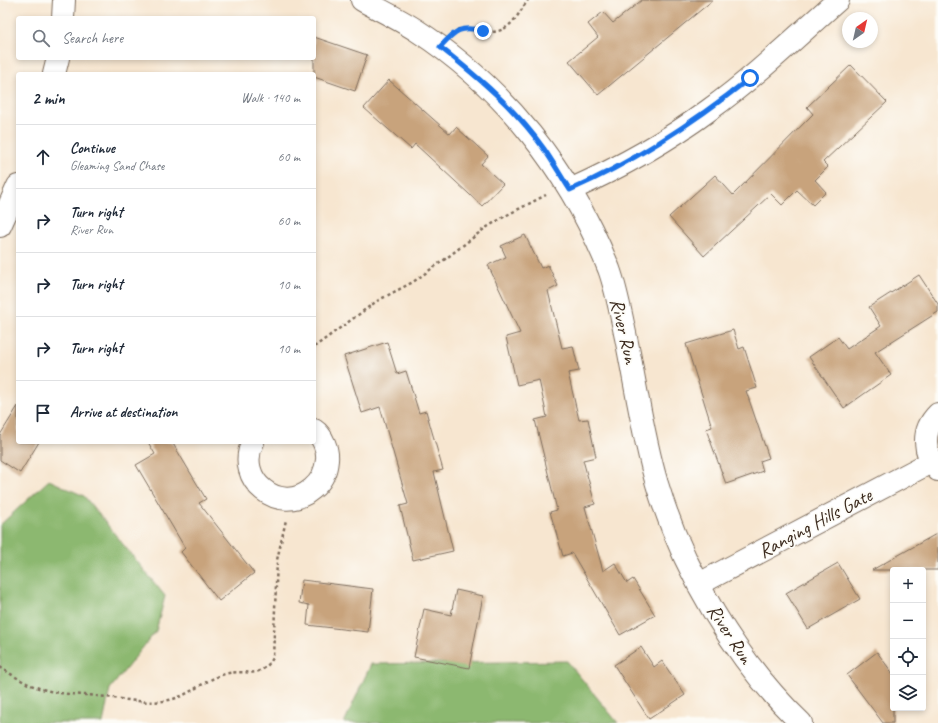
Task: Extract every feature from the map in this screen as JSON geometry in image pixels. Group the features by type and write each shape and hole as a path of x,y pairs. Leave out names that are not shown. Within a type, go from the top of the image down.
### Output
{"street":[{"path":"63,16 64,0"},
{"name":"River Run","path":"362,0 415,29 482,81 516,114 544,148 568,187 609,270 619,308 657,484 676,535 699,584 723,626 747,663 782,705 801,723"},
{"path":"568,187 625,164 666,140 709,110 750,78 838,0"},
{"path":"54,72 58,60"},
{"path":"8,221 16,193"},
{"name":"Ranging Hills Gate","path":"699,584 934,466 926,448 926,435 932,420 938,414"},
{"path":"251,444 248,465 254,480 268,494 280,499 291,499 305,495 320,482 327,468 327,455 323,442 316,433"}],"path":[{"path":"440,47 455,30 470,28 483,31 504,30 511,25 528,0"},
{"path":"316,346 377,301 413,282 484,229 507,215 568,187"},
{"path":"0,668 27,684 68,695 101,696 157,703 174,699 214,677 228,673 260,672 267,668 273,658 277,560 291,499"}],"green space":[{"path":"49,480 84,496 165,596 156,631 110,689 103,723 0,723 0,525"},
{"path":"567,661 618,723 344,723 371,664"}],"building":[{"path":"642,0 713,0 598,95 569,61 598,37 588,24 603,12 613,23"},
{"path":"316,38 367,55 355,91 316,78 316,72 314,72 314,60 316,60"},
{"path":"851,65 887,102 823,162 828,167 815,180 826,192 813,205 797,190 782,205 771,194 704,256 669,217 715,175 733,195 813,114 807,107"},
{"path":"389,80 450,134 456,127 488,156 481,164 503,184 482,206 415,144 411,149 364,108"},
{"path":"525,235 541,268 548,265 558,286 548,291 562,348 573,346 579,371 568,373 579,420 588,419 596,457 583,460 595,504 585,507 603,571 615,563 627,583 633,579 655,615 620,635 572,553 563,556 550,512 557,510 535,420 547,417 539,380 517,385 506,337 520,333 488,265 506,257 501,246"},
{"path":"919,275 938,304 938,312 875,352 891,375 844,408 809,357 838,337 847,349 881,326 869,307"},
{"path":"733,330 739,349 744,347 757,388 746,391 769,458 760,461 763,471 726,484 706,429 712,427 686,344"},
{"path":"387,342 397,374 406,371 419,413 426,411 443,470 434,472 453,551 413,560 400,506 408,504 380,407 362,413 344,356"},
{"path":"16,409 16,444 38,444 20,473 0,460 0,435"},
{"path":"149,444 173,444 206,499 199,503 254,573 219,601 181,552 185,548 136,465 155,454"},
{"path":"938,533 938,570 926,570 926,567 890,567 890,570 872,570"},
{"path":"838,563 860,599 808,629 786,593"},
{"path":"302,580 373,589 368,632 307,625 309,605 299,603"},
{"path":"456,590 483,596 469,668 414,657 424,609 451,615"},
{"path":"641,647 654,667 662,661 685,695 649,719 614,665"},
{"path":"877,652 890,670 890,711 893,711 893,723 883,723 847,675"}],"route":[{"path":"483,31 470,28 455,30 440,47 482,81 516,114 544,148 570,190 611,172 666,140 709,110 750,78"}]}
